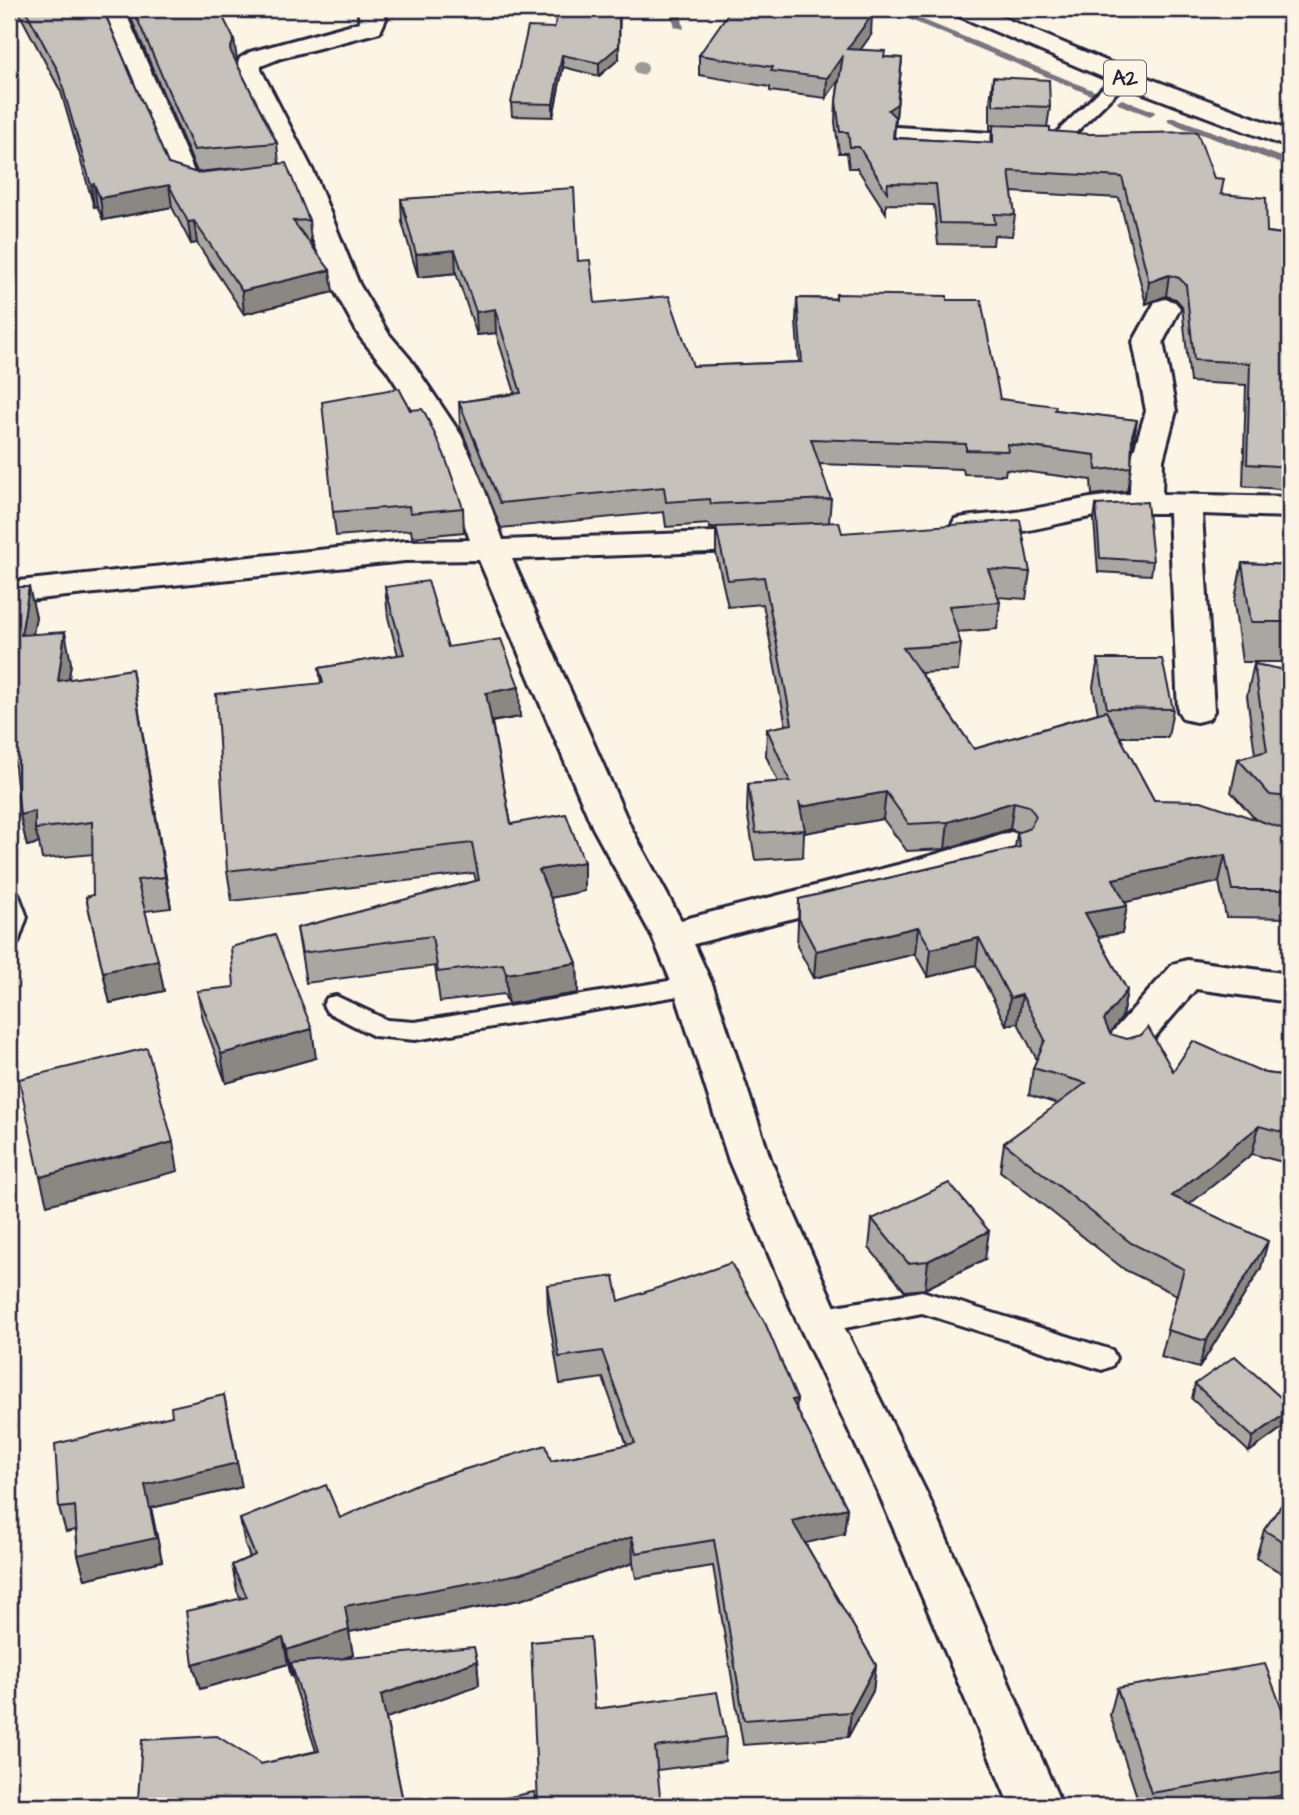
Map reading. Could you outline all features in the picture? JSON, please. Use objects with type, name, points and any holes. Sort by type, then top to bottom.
[{"type":"street","points":[[112,9],[184,179],[200,184],[274,176]]},
{"type":"street","points":[[370,9],[374,19],[371,27],[256,57],[249,63],[248,70],[274,176],[345,284],[375,337],[399,365],[445,435],[551,693],[612,828],[671,936],[693,986],[750,1161],[819,1321],[904,1496],[1036,1806]]},
{"type":"street","name":"A2","points":[[963,9],[1123,77],[1290,141]]},
{"type":"street","points":[[1146,503],[1147,460],[1161,411],[1148,342],[1165,307]]},
{"type":"street","points":[[934,530],[1013,522],[1110,505],[1146,503],[1290,506]]},
{"type":"street","points":[[1185,505],[1196,711]]},
{"type":"street","points":[[9,592],[405,551],[799,538]]},
{"type":"street","points":[[671,936],[892,880],[1011,845]]},
{"type":"street","points":[[1121,1049],[1187,974],[1290,988]]},
{"type":"lane","points":[[897,132],[1038,141],[1060,138],[1123,77]]},
{"type":"lane","points":[[9,899],[15,917],[9,937]]},
{"type":"lane","points":[[336,1005],[383,1029],[415,1031],[693,986]]},
{"type":"lane","points":[[819,1321],[922,1302],[1102,1358]]},
{"type":"building","points":[[25,9],[103,9],[168,164],[197,173],[286,163],[309,220],[293,221],[330,270],[242,291],[194,221],[188,222],[169,185],[100,198],[94,184],[91,185],[58,71]]},
{"type":"building","points":[[133,9],[164,9],[164,15],[221,13],[234,39],[230,50],[277,143],[194,150]]},
{"type":"building","points":[[560,9],[619,9],[619,46],[599,63],[562,55],[553,104],[511,103],[528,27],[554,28]]},
{"type":"building","points":[[731,9],[830,9],[872,15],[847,49],[885,51],[884,57],[902,58],[897,104],[888,110],[895,117],[893,138],[993,143],[993,125],[1050,127],[1050,131],[1090,134],[1197,132],[1214,178],[1224,179],[1221,194],[1266,198],[1267,232],[1290,235],[1290,467],[1247,464],[1250,363],[1194,360],[1186,285],[1179,278],[1169,275],[1149,282],[1122,177],[1009,171],[1015,215],[994,214],[995,224],[940,223],[936,184],[888,183],[887,192],[859,147],[850,147],[848,132],[840,132],[836,101],[843,55],[827,78],[771,71],[773,67],[699,55]]},
{"type":"building","points":[[993,77],[1049,80],[1050,107],[993,105]]},
{"type":"building","points":[[574,188],[578,261],[590,260],[595,303],[669,296],[693,366],[802,362],[797,298],[836,299],[836,294],[947,296],[947,300],[981,300],[1000,399],[1056,406],[1055,410],[1137,420],[1132,435],[1131,467],[1096,470],[1095,455],[1007,444],[1008,451],[966,450],[966,444],[811,439],[831,499],[711,504],[710,499],[666,502],[664,487],[500,503],[459,402],[521,393],[495,309],[476,312],[455,250],[416,254],[401,199]]},
{"type":"building","points":[[399,388],[410,410],[422,409],[425,413],[444,454],[463,508],[410,513],[409,506],[333,512],[322,402]]},
{"type":"building","points":[[1147,502],[1153,561],[1100,558],[1096,505]]},
{"type":"building","points":[[1020,520],[1030,572],[988,569],[1000,602],[949,606],[961,644],[903,648],[974,749],[1106,711],[1154,800],[1201,801],[1290,831],[1290,890],[1232,890],[1225,855],[1113,879],[1127,906],[1085,913],[1127,990],[1104,1020],[1110,1034],[1127,1039],[1141,1035],[1148,1027],[1173,1071],[1193,1041],[1265,1073],[1290,1076],[1290,1134],[1259,1126],[1172,1196],[1268,1241],[1206,1341],[1167,1330],[1184,1269],[1131,1243],[1004,1143],[1086,1083],[1033,1068],[1045,1040],[1022,995],[1010,998],[979,938],[931,949],[918,927],[816,951],[799,919],[799,899],[1020,847],[1017,833],[1030,828],[1036,816],[1029,806],[1014,802],[948,822],[909,824],[886,792],[801,807],[799,802],[805,830],[756,833],[748,784],[790,781],[767,729],[792,724],[764,577],[728,580],[716,527],[839,522],[842,533]]},
{"type":"building","points":[[1242,563],[1290,565],[1290,622],[1251,622]]},
{"type":"building","points":[[428,581],[448,647],[501,639],[519,687],[486,693],[511,824],[566,814],[584,862],[539,870],[577,963],[506,974],[503,964],[438,972],[432,936],[302,953],[297,928],[479,880],[472,843],[227,871],[216,694],[323,683],[319,668],[404,654],[385,587]]},
{"type":"building","points":[[9,587],[29,587],[21,635],[65,632],[58,681],[132,669],[165,877],[137,880],[158,960],[103,972],[86,897],[93,895],[92,822],[35,829],[35,811],[20,815],[9,710]]},
{"type":"building","points":[[1098,659],[1162,659],[1173,709],[1107,708]]},
{"type":"building","points":[[1254,664],[1290,671],[1290,797],[1270,795],[1238,759],[1267,751]]},
{"type":"building","points":[[275,935],[312,1029],[221,1054],[197,991],[234,987],[231,947]]},
{"type":"building","points":[[147,1048],[173,1142],[40,1177],[19,1079]]},
{"type":"building","points":[[949,1183],[989,1231],[928,1261],[908,1263],[872,1219]]},
{"type":"building","points":[[731,1263],[766,1325],[797,1399],[792,1400],[847,1508],[792,1521],[876,1665],[851,1712],[744,1720],[714,1540],[636,1553],[632,1537],[519,1574],[345,1606],[349,1630],[287,1650],[283,1638],[193,1664],[186,1611],[247,1597],[232,1565],[255,1555],[240,1519],[326,1485],[340,1518],[419,1483],[546,1445],[551,1461],[635,1443],[602,1351],[559,1357],[547,1285],[614,1276],[619,1301]]},
{"type":"building","points":[[1235,1356],[1290,1406],[1290,1410],[1253,1437],[1195,1384]]},
{"type":"building","points":[[224,1395],[237,1463],[145,1485],[156,1538],[78,1555],[75,1506],[59,1508],[55,1444],[172,1416],[171,1407]]},
{"type":"building","points":[[1290,1493],[1290,1546],[1264,1530]]},
{"type":"building","points":[[590,1637],[595,1709],[717,1692],[726,1737],[655,1747],[661,1806],[538,1806],[531,1642]]},
{"type":"building","points":[[474,1647],[477,1661],[381,1695],[404,1806],[144,1806],[138,1799],[142,1740],[217,1736],[261,1764],[319,1751],[291,1663]]},
{"type":"building","points":[[1265,1664],[1290,1730],[1290,1770],[1151,1793],[1117,1688]]},
{"type":"building","points":[[534,1792],[537,1806],[466,1806]]},
{"type":"waterway","points":[[675,9],[680,27]]},
{"type":"waterway","points":[[889,9],[1097,94]]},
{"type":"waterway","points":[[1122,102],[1150,113]]},
{"type":"waterway","points":[[1172,120],[1290,164]]}]
